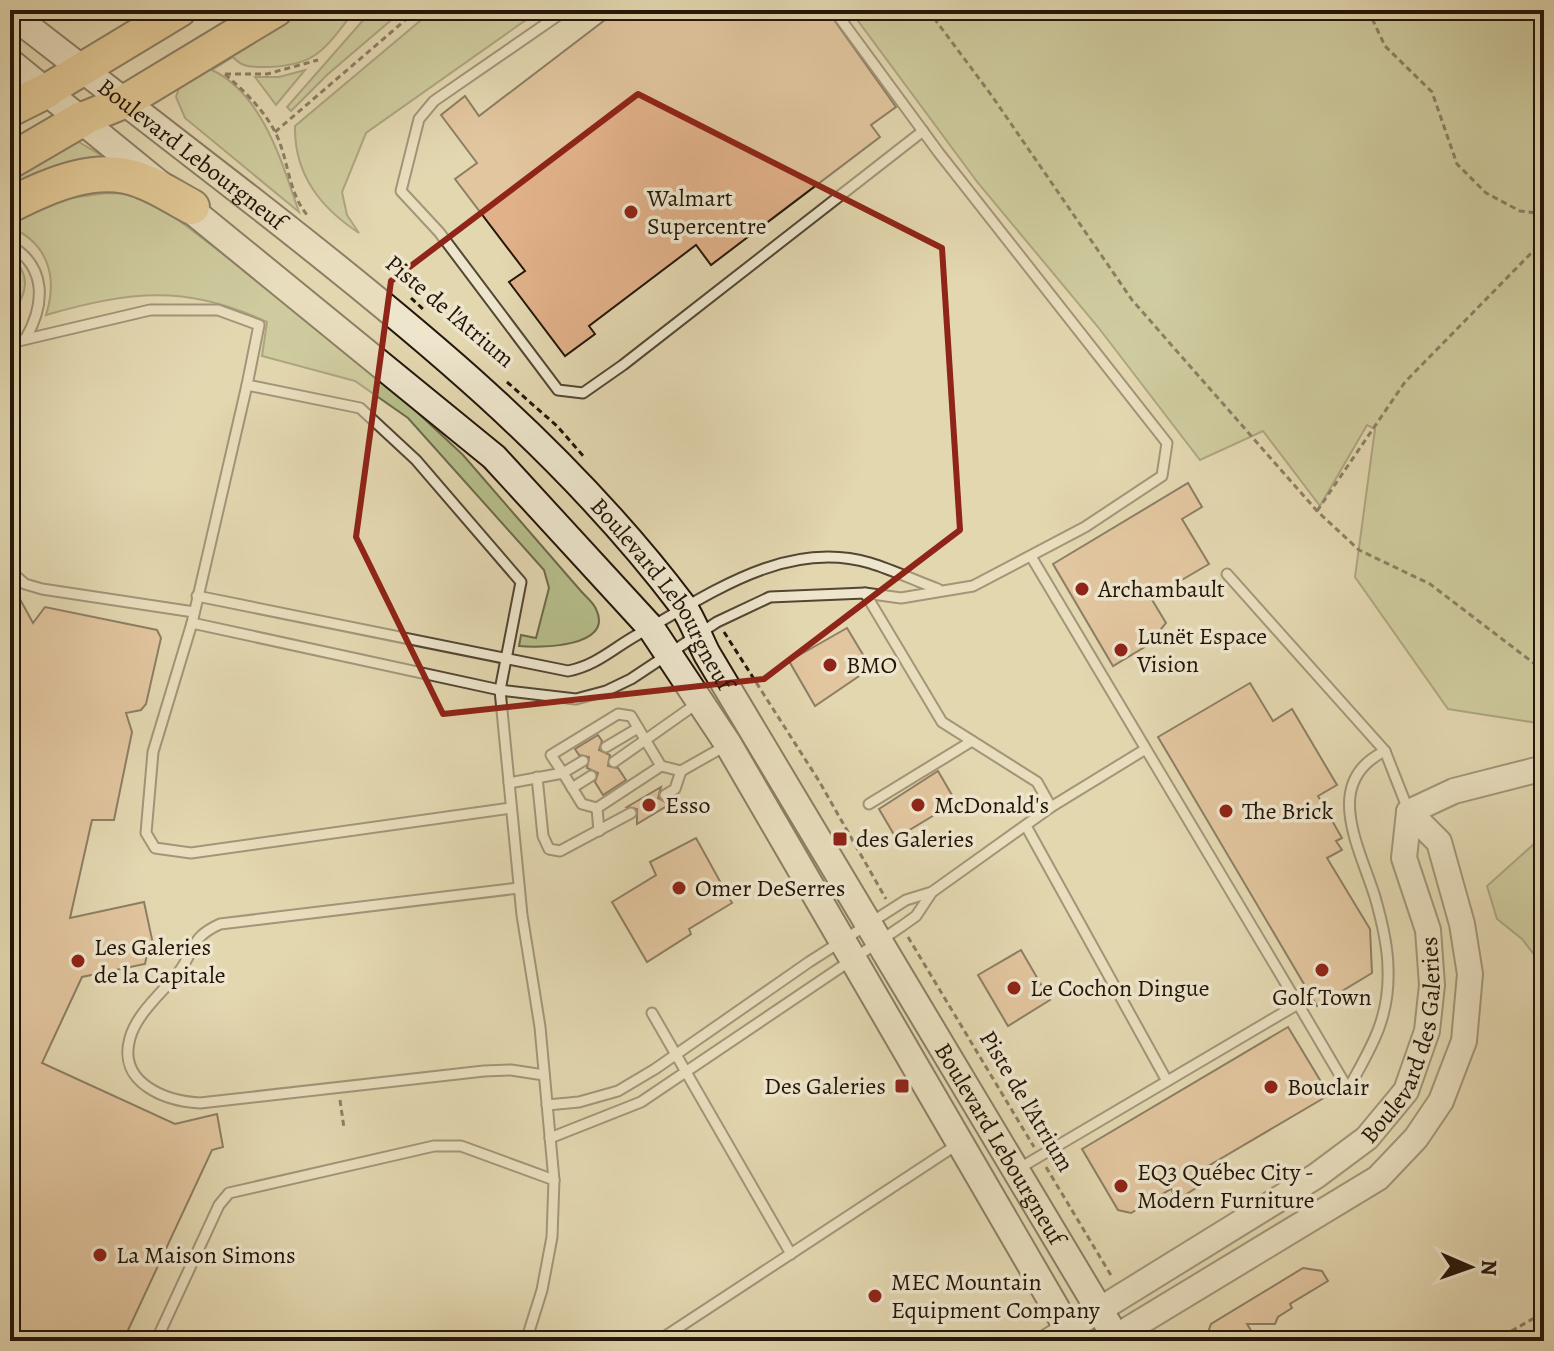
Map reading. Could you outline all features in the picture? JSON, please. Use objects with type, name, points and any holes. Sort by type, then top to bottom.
[{"type":"highway","points":[[10,109],[46,91],[180,10]]},
{"type":"highway","points":[[10,161],[82,119],[124,102],[276,10]]},
{"type":"highway","points":[[10,205],[45,187],[89,176],[116,175],[140,180],[192,207]]},
{"type":"main road","name":"Boulevard Lebourgneuf","points":[[10,13],[379,300],[528,431],[589,496],[685,609],[697,635],[872,935],[1016,1170],[1077,1278],[1100,1309],[1114,1340]]},
{"type":"main road","name":"Boulevard Lebourgneuf","points":[[10,62],[192,207],[494,457],[651,628],[702,699],[961,1142],[1064,1337]]},
{"type":"street","points":[[1409,812],[1454,791],[1544,768]]},
{"type":"street","name":"Boulevard des Galeries","points":[[1064,1337],[1100,1309],[1316,1176],[1367,1138],[1406,1091],[1427,1031],[1432,985],[1428,930],[1404,858],[1409,812]]},
{"type":"street","name":"Boulevard des Galeries","points":[[1114,1340],[1378,1178],[1416,1138],[1441,1101],[1464,1041],[1470,974],[1462,924],[1439,842],[1409,812]]},
{"type":"lane","points":[[566,10],[434,101],[419,119],[401,191],[439,232],[558,390],[583,393],[623,365],[923,131]]},
{"type":"lane","points":[[192,623],[500,690],[576,699],[606,691],[631,679],[697,635],[770,597],[865,593],[901,598],[938,589],[973,586],[1032,558],[1162,476],[1167,443],[923,131],[834,10]]},
{"type":"lane","points":[[10,245],[22,252],[41,282],[36,320],[26,338]]},
{"type":"lane","points":[[10,343],[150,310],[218,310],[259,325],[192,623],[153,752],[146,833],[155,848],[191,853],[511,808]]},
{"type":"lane","points":[[247,385],[360,408],[416,460],[521,582],[500,690],[519,888],[544,1075],[554,1180],[552,1237],[542,1290],[526,1341]]},
{"type":"lane","points":[[197,596],[568,671],[590,667],[750,572],[800,558],[867,562],[938,589]]},
{"type":"lane","points":[[1032,558],[1348,1089],[1381,1030],[1388,969],[1375,898],[1353,840],[1350,790],[1366,760],[1385,751]]},
{"type":"lane","points":[[10,571],[25,584],[42,589],[194,612]]},
{"type":"lane","points":[[1227,574],[1385,751],[1409,812]]},
{"type":"lane","points":[[865,593],[942,722],[1037,782],[1051,807]]},
{"type":"lane","points":[[614,762],[702,699]]},
{"type":"lane","points":[[661,766],[597,808],[582,804],[551,755],[618,714],[631,716],[661,766],[681,771]]},
{"type":"lane","points":[[606,747],[638,728]]},
{"type":"lane","points":[[869,804],[972,741]]},
{"type":"lane","points":[[665,795],[675,789],[681,771],[728,744]]},
{"type":"lane","points":[[550,1138],[641,1102],[686,1073],[872,935],[906,900],[932,892],[1051,807],[1144,750]]},
{"type":"lane","points":[[509,783],[563,773],[583,761]]},
{"type":"lane","points":[[572,788],[591,776]]},
{"type":"lane","points":[[537,777],[543,836],[549,849],[560,851],[631,813]]},
{"type":"lane","points":[[597,808],[599,831]]},
{"type":"lane","points":[[1026,826],[1167,1081]]},
{"type":"lane","points":[[519,888],[220,924],[200,933],[186,962],[142,1014],[130,1038],[128,1058],[136,1078],[159,1095],[181,1102],[200,1103],[484,1071],[511,1070],[544,1075]]},
{"type":"lane","points":[[547,1105],[579,1102],[618,1091],[872,935],[916,916],[932,892]]},
{"type":"lane","points":[[1016,1170],[1298,1004]]},
{"type":"lane","points":[[652,1013],[791,1254]]},
{"type":"lane","points":[[658,1341],[961,1142]]},
{"type":"lane","points":[[156,1341],[219,1205],[229,1193],[434,1146],[461,1146],[554,1180]]},
{"type":"path","points":[[275,132],[417,10]]},
{"type":"path","points":[[928,10],[1132,300],[1317,511],[1359,550],[1430,584],[1544,671]]},
{"type":"path","points":[[1368,10],[1385,46],[1432,92],[1457,164],[1486,193],[1520,211],[1544,214]]},
{"type":"path","points":[[312,220],[301,208],[275,132],[253,100],[225,74],[267,74],[318,60]]},
{"type":"path","points":[[1317,511],[1405,382],[1544,240]]},
{"type":"path","name":"Piste de l'Atrium","points":[[404,293],[428,312]]},
{"type":"path","name":"Piste de l'Atrium","points":[[498,374],[557,426],[586,459]]},
{"type":"path","points":[[726,634],[819,781],[885,896]]},
{"type":"path","name":"Piste de l'Atrium","points":[[913,945],[1111,1275]]},
{"type":"path","points":[[338,1088],[344,1128]]},
{"type":"path","points":[[1494,1341],[1536,1317],[1544,1317]]},
{"type":"highlighted area","points":[[638,94],[942,248],[960,530],[764,679],[443,714],[356,537],[391,281]]},
{"type":"green space","points":[[299,10],[355,10],[326,46],[307,60],[281,66],[254,67],[243,65],[233,57],[212,70],[245,95],[257,113],[277,152],[299,212],[185,118],[176,97],[180,85]]},
{"type":"green space","points":[[372,10],[403,10],[328,74],[291,111],[287,107]]},
{"type":"green space","points":[[433,10],[540,10],[366,133],[342,192],[347,215],[359,233],[333,213],[312,188],[299,160],[295,126]]},
{"type":"green space","points":[[850,10],[1541,10],[1544,724],[1448,709],[1355,577],[1375,429],[1367,425],[1320,506],[1263,431],[1200,460],[1098,327],[978,183]]},
{"type":"green space","points":[[305,70],[276,105],[255,77],[279,77]]},
{"type":"green space","points":[[77,141],[123,168],[10,199],[10,180]]},
{"type":"green space","points":[[107,193],[134,194],[160,206],[356,355],[463,455],[591,601],[599,622],[595,632],[572,643],[519,646],[521,635],[536,638],[549,588],[544,570],[408,418],[355,381],[262,356],[267,322],[210,302],[158,295],[105,301],[46,315],[51,287],[47,263],[33,242],[10,227],[10,222],[70,198]]},
{"type":"green space","points":[[10,255],[22,269],[25,284],[21,299],[10,314]]},
{"type":"green space","points":[[1544,835],[1544,967],[1522,939],[1497,919],[1487,886]]},
{"type":"building","name":"Walmart Supercentre","points":[[618,10],[827,10],[896,107],[871,125],[880,137],[711,265],[696,245],[589,326],[595,334],[565,356],[509,282],[525,271],[455,179],[477,163],[441,115],[465,96],[479,116]]},
{"type":"building","points":[[1188,483],[1202,507],[1182,519],[1209,564],[1151,598],[1166,623],[1148,645],[1113,666],[1053,564]]},
{"type":"building","name":"Les Galeries de la Capitale","points":[[10,581],[33,623],[45,607],[157,630],[161,638],[146,704],[141,710],[126,713],[132,732],[114,820],[92,820],[70,918],[144,902],[153,944],[149,945],[145,964],[82,977],[42,1063],[175,1124],[217,1114],[223,1147],[212,1150],[123,1341],[10,1341]]},
{"type":"building","name":"BMO","points":[[847,628],[871,668],[815,706],[789,661]]},
{"type":"building","points":[[1250,683],[1273,721],[1292,709],[1337,785],[1318,796],[1342,838],[1336,841],[1342,850],[1327,858],[1370,929],[1372,973],[1317,1006],[1158,737]]},
{"type":"building","name":"Esso","points":[[598,735],[602,741],[599,750],[610,755],[608,766],[618,768],[626,780],[603,795],[595,782],[598,773],[587,768],[589,757],[579,755],[575,749]]},
{"type":"building","name":"McDonald's","points":[[938,771],[956,802],[896,838],[879,809]]},
{"type":"building","name":"Esso","points":[[661,787],[658,798],[670,804],[637,824],[637,809],[627,807]]},
{"type":"building","name":"Omer DeSerres","points":[[696,838],[732,903],[689,929],[691,934],[647,962],[612,902],[656,875],[650,862]]},
{"type":"building","name":"Le Cochon Dingue","points":[[1021,950],[1050,1000],[1008,1026],[978,975]]},
{"type":"building","points":[[1288,1027],[1329,1095],[1198,1172],[1204,1183],[1177,1200],[1171,1189],[1131,1213],[1118,1210],[1082,1149]]},
{"type":"building","points":[[1303,1268],[1322,1271],[1328,1281],[1290,1304],[1292,1308],[1278,1317],[1275,1324],[1247,1324],[1255,1337],[1248,1341],[1205,1341],[1211,1324]]},
{"type":"place","name":"Walmart Supercentre","points":[[631,212]]},
{"type":"place","name":"Archambault","points":[[1082,589]]},
{"type":"place","name":"Lunët Espace Vision","points":[[1121,650]]},
{"type":"place","name":"BMO","points":[[830,665]]},
{"type":"place","name":"Esso","points":[[649,805]]},
{"type":"place","name":"McDonald's","points":[[918,805]]},
{"type":"place","name":"The Brick","points":[[1226,811]]},
{"type":"place","name":"des Galeries","points":[[840,839]]},
{"type":"place","name":"Omer DeSerres","points":[[679,888]]},
{"type":"place","name":"Les Galeries de la Capitale","points":[[78,961]]},
{"type":"place","name":"Golf Town","points":[[1322,970]]},
{"type":"place","name":"Le Cochon Dingue","points":[[1014,988]]},
{"type":"place","name":"Des Galeries","points":[[902,1086]]},
{"type":"place","name":"Bouclair","points":[[1271,1087]]},
{"type":"place","name":"EQ3 Québec City - Modern Furniture","points":[[1121,1186]]},
{"type":"place","name":"La Maison Simons","points":[[100,1255]]},
{"type":"place","name":"MEC Mountain Equipment Company","points":[[875,1296]]}]
